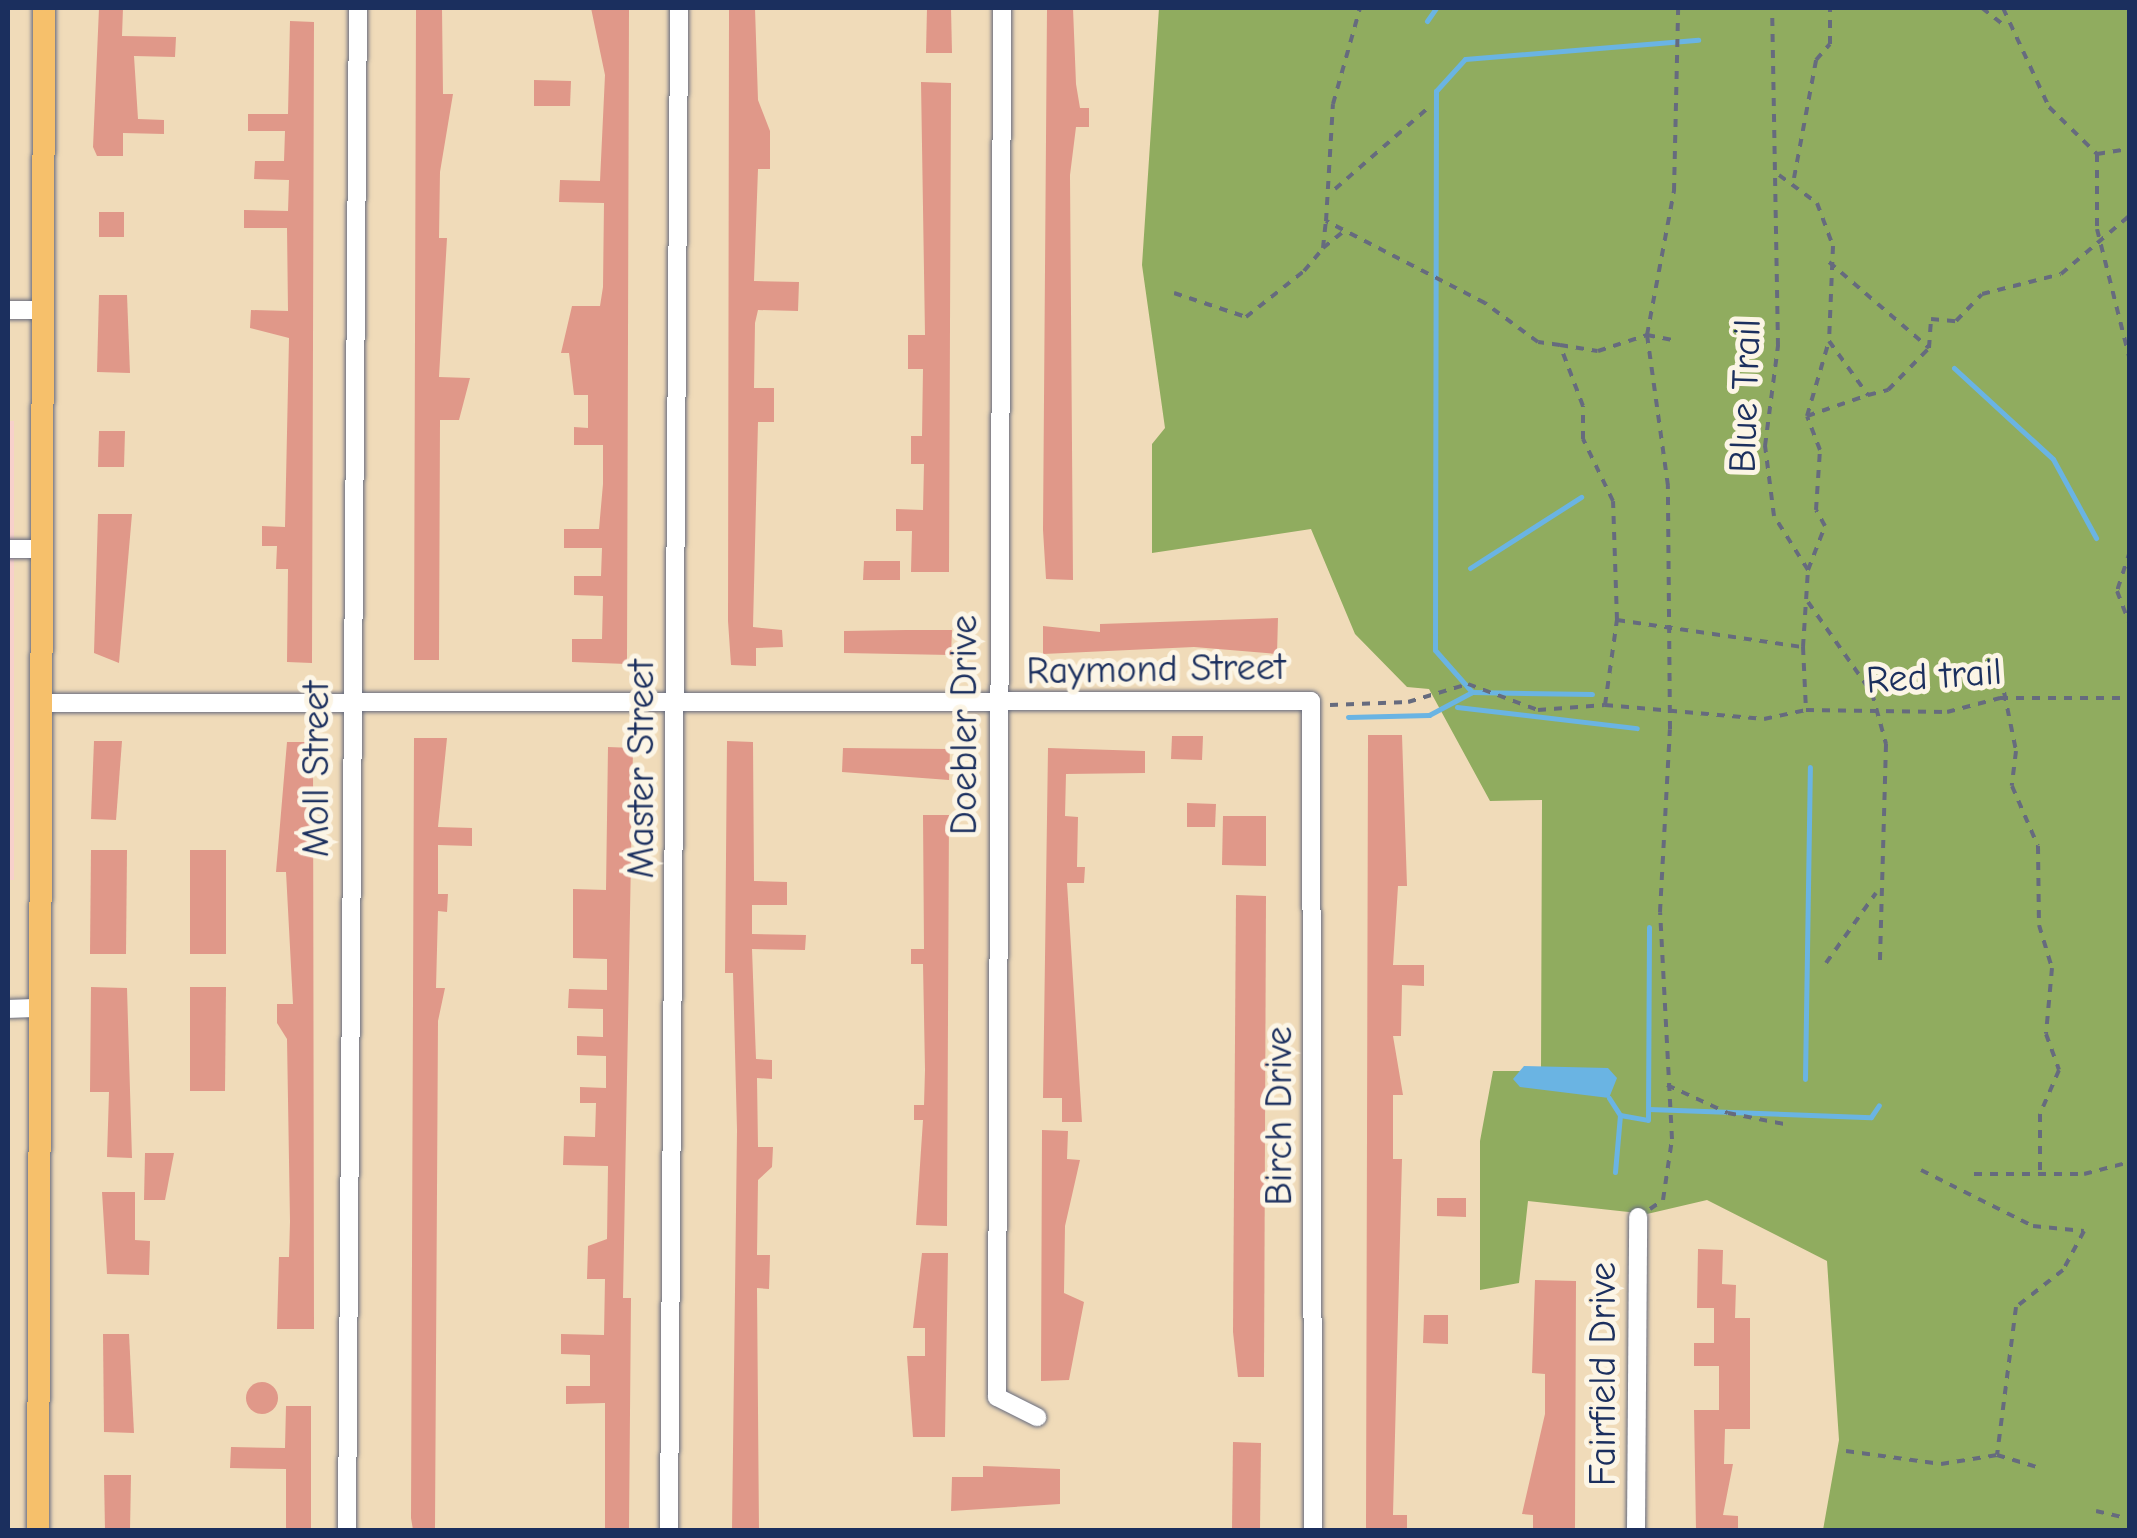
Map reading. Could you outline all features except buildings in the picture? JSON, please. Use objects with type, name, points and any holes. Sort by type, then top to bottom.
[{"type":"main road","points":[[38,1530],[44,8]]},
{"type":"street","name":"Moll Street","points":[[347,1530],[349,708],[358,8]]},
{"type":"street","name":"Master Street","points":[[669,1530],[680,8]]},
{"type":"street","name":"Doebler Drive","points":[[1002,8],[997,1397],[1037,1417]]},
{"type":"street","points":[[8,310],[42,310]]},
{"type":"street","points":[[8,549],[42,550]]},
{"type":"street","name":"Raymond Street","points":[[41,703],[349,708],[1311,701]]},
{"type":"street","name":"Birch Drive","points":[[1311,701],[1313,1530]]},
{"type":"street","points":[[8,1009],[40,1008]]},
{"type":"street","name":"Fairfield Drive","points":[[1636,1530],[1638,1217]]},
{"type":"path","points":[[1323,248],[1335,189],[1333,104],[1360,8]]},
{"type":"path","points":[[1638,1217],[1664,1200],[1668,486],[1647,335],[1674,191],[1678,8]]},
{"type":"path","name":"Blue Trail","points":[[1772,8],[1778,175],[1776,410],[1766,446],[1774,516],[1808,570]]},
{"type":"path","points":[[1794,178],[1816,60],[1830,44],[1830,8]]},
{"type":"path","points":[[1982,8],[2006,26]]},
{"type":"path","points":[[2003,8],[2006,26],[2049,107],[2096,154],[2100,241],[2130,360]]},
{"type":"path","points":[[1335,189],[1428,108]]},
{"type":"path","points":[[2096,154],[2130,148]]},
{"type":"path","points":[[1778,175],[1794,178],[1817,204],[1833,246],[1829,262],[1830,341],[1807,416],[1820,450],[1816,510],[1825,526],[1808,570],[1803,647],[1806,710]]},
{"type":"path","points":[[1807,416],[1888,390],[1929,348],[1931,319],[1956,321],[1982,294],[2061,274],[2130,215]]},
{"type":"path","points":[[1326,220],[1560,345],[1598,351],[1647,335],[1673,340]]},
{"type":"path","points":[[1174,293],[1246,317],[1343,232]]},
{"type":"path","points":[[1829,262],[1929,348]]},
{"type":"path","points":[[1830,341],[1868,396]]},
{"type":"path","points":[[1311,701],[1347,709],[1468,684],[1538,710],[1604,705],[1617,620],[1613,501],[1583,439],[1583,406],[1560,345]]},
{"type":"path","points":[[2130,551],[2116,590],[2130,625]]},
{"type":"path","points":[[1808,602],[1874,711],[1890,814],[1876,892],[1880,963]]},
{"type":"path","points":[[1617,620],[1666,630],[1752,633],[1779,649],[1803,647]]},
{"type":"path","points":[[2001,677],[2000,698],[2016,751],[2012,786],[2038,846],[2039,924],[2052,968],[2046,1034],[2059,1070],[2040,1114],[2040,1170]]},
{"type":"path","name":"Red trail","points":[[1604,705],[1666,706],[1764,719],[1806,710],[1947,712],[2000,698],[2130,698]]},
{"type":"path","points":[[2130,714],[2130,764]]},
{"type":"path","points":[[1826,962],[1876,892]]},
{"type":"path","points":[[1667,1085],[1728,1113],[1789,1124]]},
{"type":"path","points":[[1974,1174],[2040,1170],[2110,1172],[2130,1162]]},
{"type":"path","points":[[1921,1170],[2033,1226],[2084,1231],[2063,1270],[2016,1307],[1997,1455]]},
{"type":"path","points":[[1846,1451],[1941,1464],[1997,1455],[2037,1467]]},
{"type":"path","points":[[2096,1511],[2130,1519]]},
{"type":"shaded area","points":[[8,421],[14,421],[14,880],[8,880]]},
{"type":"green space","points":[[1159,8],[2128,8],[2129,1530],[1823,1530],[1839,1440],[1827,1261],[1707,1200],[1647,1214],[1528,1201],[1519,1283],[1480,1290],[1480,1141],[1493,1071],[1541,1071],[1542,800],[1490,801],[1429,689],[1407,687],[1355,634],[1311,529],[1152,553],[1152,444],[1165,428],[1142,265]]},
{"type":"water","points":[[1524,1066],[1608,1068],[1617,1078],[1609,1098],[1520,1087],[1513,1079]]},
{"type":"waterway","points":[[1427,21],[1436,8]]},
{"type":"waterway","points":[[1472,692],[1435,650],[1436,91],[1465,59],[1698,40]]},
{"type":"waterway","points":[[1954,368],[2053,459],[2096,538]]},
{"type":"waterway","points":[[1470,568],[1581,497]]},
{"type":"waterway","points":[[1348,717],[1429,715],[1472,692],[1592,694]]},
{"type":"waterway","points":[[1457,707],[1637,728]]},
{"type":"waterway","points":[[1805,1079],[1810,767]]},
{"type":"waterway","points":[[1615,1172],[1620,1115],[1648,1120],[1649,927]]},
{"type":"waterway","points":[[1609,1098],[1620,1115]]},
{"type":"waterway","points":[[1649,1109],[1871,1117],[1879,1105]]}]
